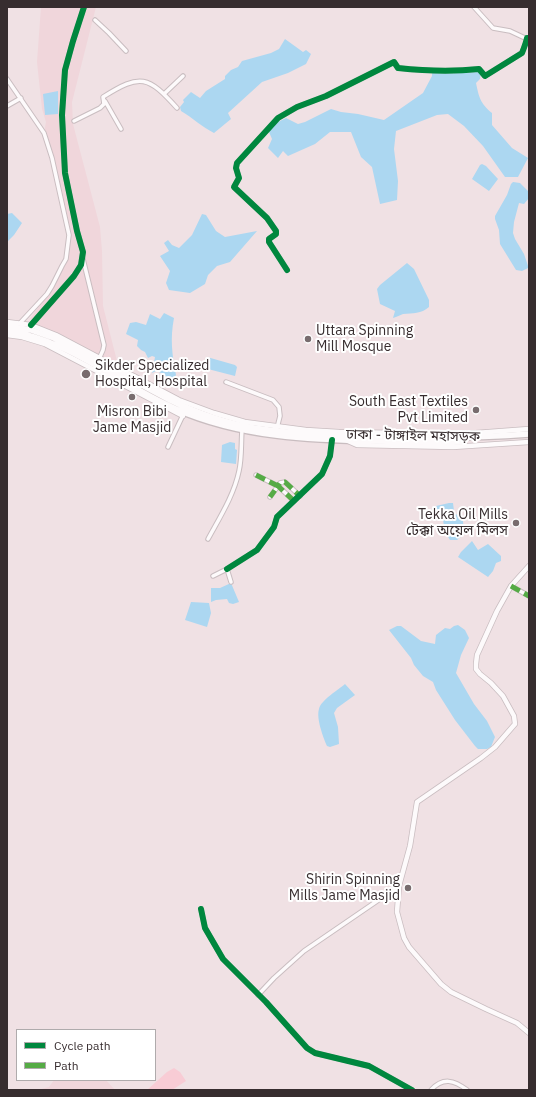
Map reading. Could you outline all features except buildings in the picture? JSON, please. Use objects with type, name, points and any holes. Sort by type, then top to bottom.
[{"type":"highway","name":"ঢাকা - টাঙ্গাইল মহাসড়ক","points":[[7,326],[31,330],[54,338],[99,360],[170,400],[196,412],[241,425],[309,434],[443,442],[529,438]]},
{"type":"highway","name":"ঢাকা - টাঙ্গাইল মহাসড়ক","points":[[7,331],[42,338],[184,414],[242,430],[309,439],[332,440],[349,436],[444,438],[529,434]]},
{"type":"main road","points":[[7,322],[31,325],[56,335],[99,360]]},
{"type":"main road","points":[[7,335],[22,337],[46,344],[184,414]]},
{"type":"main road","points":[[349,436],[462,434],[529,429]]},
{"type":"main road","points":[[349,436],[357,445],[452,447],[529,442]]},
{"type":"main road","points":[[529,566],[511,586],[494,617],[477,656],[476,664],[476,669],[480,674],[504,696],[514,716],[515,724],[498,744],[481,758],[417,802],[410,846],[399,886],[397,912],[404,938],[441,984],[451,992],[517,1023],[529,1033]]},
{"type":"street","points":[[31,325],[74,276],[81,265],[83,252],[65,173],[62,115],[65,70],[84,7]]},
{"type":"street","points":[[287,270],[269,242],[269,239],[276,234],[276,231],[267,218],[234,187],[239,178],[236,168],[237,163],[278,118],[297,107],[326,96],[394,62],[398,68],[420,71],[479,69],[485,76],[522,53],[523,47],[528,39],[510,31],[493,28],[474,7]]},
{"type":"street","points":[[95,20],[126,50]]},
{"type":"street","points":[[164,94],[184,76]]},
{"type":"street","points":[[7,79],[44,133],[52,158],[68,231],[69,243],[66,259],[52,286],[47,294],[20,323]]},
{"type":"street","points":[[74,121],[100,108],[104,104],[104,97],[118,88],[140,81],[153,85],[177,108]]},
{"type":"street","points":[[7,106],[21,98]]},
{"type":"street","points":[[104,101],[109,106],[121,129]]},
{"type":"street","points":[[82,258],[88,276],[104,345],[99,360]]},
{"type":"street","points":[[226,382],[273,400],[279,407],[280,412],[277,429]]},
{"type":"street","points":[[168,447],[184,414]]},
{"type":"street","points":[[208,539],[229,501],[236,484],[240,469],[242,430]]},
{"type":"street","points":[[213,576],[257,550],[274,528],[277,517],[322,474],[330,456],[332,440]]},
{"type":"street","points":[[256,475],[278,486],[294,501]]},
{"type":"street","points":[[270,496],[280,483],[285,482],[300,496]]},
{"type":"street","points":[[227,569],[231,582]]},
{"type":"street","points":[[511,586],[529,596]]},
{"type":"street","points":[[258,996],[274,978],[304,951],[399,886]]},
{"type":"street","points":[[201,909],[205,928],[223,959],[307,1048],[316,1053],[369,1066],[412,1090]]},
{"type":"street","points":[[431,1090],[440,1082],[444,1081],[455,1083],[467,1090]]},
{"type":"shaded area","points":[[41,7],[96,7],[72,102],[73,124],[100,227],[103,306],[117,361],[115,365],[60,335],[37,325],[35,321],[31,319],[29,320],[49,293],[67,259],[70,243],[70,235],[44,133],[46,122],[42,109],[37,62]]},
{"type":"shaded area","points":[[174,1068],[180,1072],[186,1081],[172,1090],[147,1090],[167,1072]]},
{"type":"shaded area","points":[[53,1081],[107,1081],[115,1090],[37,1090],[49,1087]]},
{"type":"water","points":[[285,39],[303,52],[306,50],[311,54],[306,64],[288,73],[262,82],[228,113],[231,119],[214,133],[181,111],[180,107],[184,102],[183,100],[191,92],[200,98],[206,91],[225,79],[225,76],[231,70],[238,67],[242,61],[271,53],[279,49]]},
{"type":"water","points":[[481,72],[480,79],[476,83],[481,100],[492,113],[492,125],[512,148],[528,158],[518,177],[505,177],[483,146],[464,126],[448,114],[437,115],[396,131],[394,149],[398,181],[397,200],[380,204],[372,167],[361,157],[351,132],[330,132],[315,144],[288,156],[283,151],[278,158],[268,148],[272,139],[269,132],[274,124],[286,118],[298,124],[331,109],[384,120],[423,93],[432,76],[432,73]]},
{"type":"water","points":[[58,91],[58,114],[45,115],[43,94]]},
{"type":"water","points":[[482,164],[486,166],[498,179],[489,191],[472,179]]},
{"type":"water","points":[[513,182],[520,183],[529,192],[529,198],[524,204],[519,203],[513,233],[524,254],[528,266],[528,268],[522,271],[516,270],[500,244],[499,230],[495,219],[495,216]]},
{"type":"water","points":[[12,213],[22,223],[7,242],[7,214]]},
{"type":"water","points":[[202,214],[206,215],[216,231],[225,237],[257,231],[230,262],[217,266],[208,275],[205,284],[190,293],[169,290],[166,283],[170,271],[160,256],[169,251],[164,243],[168,240],[172,245],[179,248],[192,235]]},
{"type":"water","points":[[407,263],[414,269],[429,300],[429,307],[420,312],[403,314],[393,318],[395,311],[380,304],[377,289]]},
{"type":"water","points":[[164,313],[174,318],[172,346],[176,375],[171,382],[166,376],[156,371],[152,373],[155,357],[152,356],[148,358],[145,352],[137,346],[138,340],[126,334],[130,323],[136,322],[146,325],[150,314],[160,319]]},
{"type":"water","points":[[207,357],[235,365],[237,367],[235,376],[204,368]]},
{"type":"water","points":[[230,442],[235,443],[235,449],[237,450],[236,464],[221,462],[222,445]]},
{"type":"water","points":[[453,503],[454,511],[446,515],[439,516],[436,506]]},
{"type":"water","points":[[456,514],[463,521],[464,534],[457,540],[450,540],[445,532],[443,520]]},
{"type":"water","points":[[472,541],[478,550],[488,544],[501,556],[501,561],[496,563],[493,571],[488,577],[458,557]]},
{"type":"water","points":[[231,583],[239,602],[233,604],[229,603],[227,599],[211,602],[211,588],[220,588]]},
{"type":"water","points":[[191,602],[209,603],[211,613],[207,627],[185,620]]},
{"type":"water","points":[[458,625],[465,630],[469,638],[461,655],[456,673],[474,704],[487,721],[495,737],[491,747],[487,749],[478,749],[475,746],[455,720],[436,690],[433,682],[423,676],[389,630],[397,626],[401,626],[421,641],[435,644],[436,635],[445,628],[450,629]]},
{"type":"water","points":[[345,684],[355,695],[337,708],[334,713],[338,727],[339,744],[330,747],[327,746],[320,728],[318,713],[323,702]]},
{"type":"marked path","points":[[256,475],[278,486],[270,497]]},
{"type":"marked path","points":[[294,501],[278,486],[280,483],[285,482],[300,496]]},
{"type":"marked path","points":[[511,586],[529,596]]},
{"type":"cycle path","points":[[31,325],[74,276],[81,265],[83,252],[65,173],[62,115],[65,70],[84,7]]},
{"type":"cycle path","points":[[287,270],[269,242],[269,239],[276,234],[276,231],[267,218],[234,187],[239,178],[236,168],[237,163],[278,118],[297,107],[326,96],[394,62],[398,68],[408,69],[449,71],[479,69],[485,76],[522,53],[527,38]]},
{"type":"cycle path","points":[[227,569],[257,550],[274,527],[277,517],[322,474],[330,456],[332,440]]},
{"type":"cycle path","points":[[201,909],[205,928],[223,959],[266,1002],[307,1048],[315,1053],[369,1066],[412,1090]]},
{"type":"place","name":"Uttara Spinning Mill Mosque","points":[[308,339]]},
{"type":"place","name":"Sikder Specialized Hospital, Hospital","points":[[86,374]]},
{"type":"place","name":"Misron Bibi Jame Masjid","points":[[132,397]]},
{"type":"place","name":"South East Textiles Pvt Limited","points":[[476,410]]},
{"type":"place","name":"Tekka Oil Mills টেক্কা অয়েল মিলস","points":[[516,523]]},
{"type":"place","name":"Shirin Spinning Mills Jame Masjid","points":[[408,888]]}]
